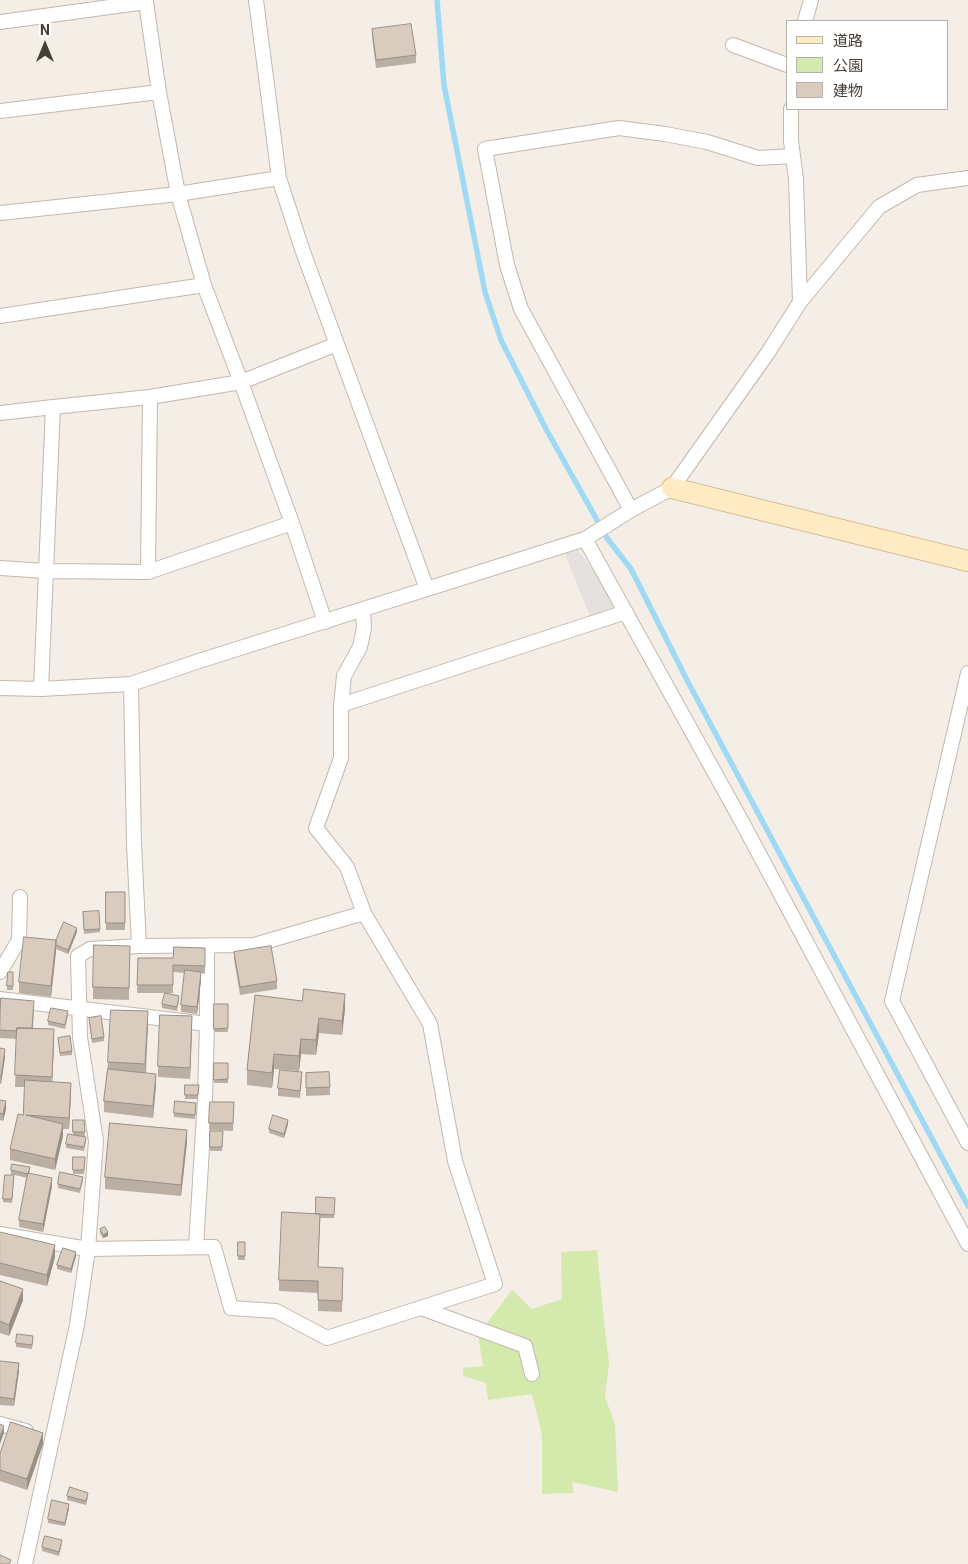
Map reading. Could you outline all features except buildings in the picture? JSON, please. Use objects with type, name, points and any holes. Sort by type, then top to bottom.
[{"type":"street","points":[[256,0],[279,178],[302,249],[427,589]]},
{"type":"street","points":[[805,20],[811,0]]},
{"type":"street","points":[[0,22],[146,1],[178,194],[204,285],[292,523],[325,622]]},
{"type":"street","points":[[733,44],[786,65]]},
{"type":"street","points":[[0,111],[160,92]]},
{"type":"street","points":[[791,110],[791,141],[796,180],[800,302]]},
{"type":"street","points":[[631,510],[521,309],[508,265],[485,149],[619,128],[706,142],[758,158],[793,156]]},
{"type":"street","points":[[0,213],[178,194],[279,178]]},
{"type":"street","points":[[0,688],[41,689],[131,684],[198,661],[585,539],[631,510],[672,488],[767,354],[800,302],[878,207],[917,185],[968,178]]},
{"type":"street","points":[[0,316],[204,285]]},
{"type":"street","points":[[0,413],[150,397],[241,382],[337,344]]},
{"type":"street","points":[[148,572],[150,397]]},
{"type":"street","points":[[41,689],[52,407]]},
{"type":"street","points":[[672,488],[968,561]]},
{"type":"street","points":[[0,568],[46,571],[148,572],[292,523]]},
{"type":"street","points":[[585,539],[742,822],[968,1244]]},
{"type":"street","points":[[0,1234],[88,1249],[214,1247],[231,1308],[276,1311],[327,1338],[495,1284],[455,1161],[430,1024],[364,913],[347,867],[316,828],[341,758],[341,705],[344,676],[360,646],[364,628],[363,610]]},
{"type":"street","points":[[341,705],[626,612]]},
{"type":"street","points":[[968,673],[892,1001],[968,1143]]},
{"type":"street","points":[[131,684],[138,946]]},
{"type":"street","points":[[0,972],[19,940],[20,897]]},
{"type":"street","points":[[24,1564],[44,1435],[77,1325],[88,1249],[96,1141],[80,1037],[78,956],[90,949],[138,946],[254,945],[364,913]]},
{"type":"street","points":[[196,1247],[206,1098],[207,946]]},
{"type":"street","points":[[0,999],[207,1024]]},
{"type":"street","points":[[421,1308],[525,1346],[532,1374]]},
{"type":"street","points":[[0,1424],[44,1435]]},
{"type":"green space","points":[[597,1250],[609,1363],[605,1397],[615,1424],[618,1492],[572,1482],[574,1493],[542,1494],[542,1435],[532,1394],[488,1400],[486,1383],[463,1376],[463,1368],[483,1366],[478,1335],[512,1290],[532,1309],[562,1299],[561,1252]]},
{"type":"shaded area","points":[[578,550],[598,577],[617,609],[591,619],[565,554]]},
{"type":"waterway","points":[[437,0],[444,85],[485,292],[501,340],[546,429],[607,538],[631,569],[688,682],[968,1206]]}]
